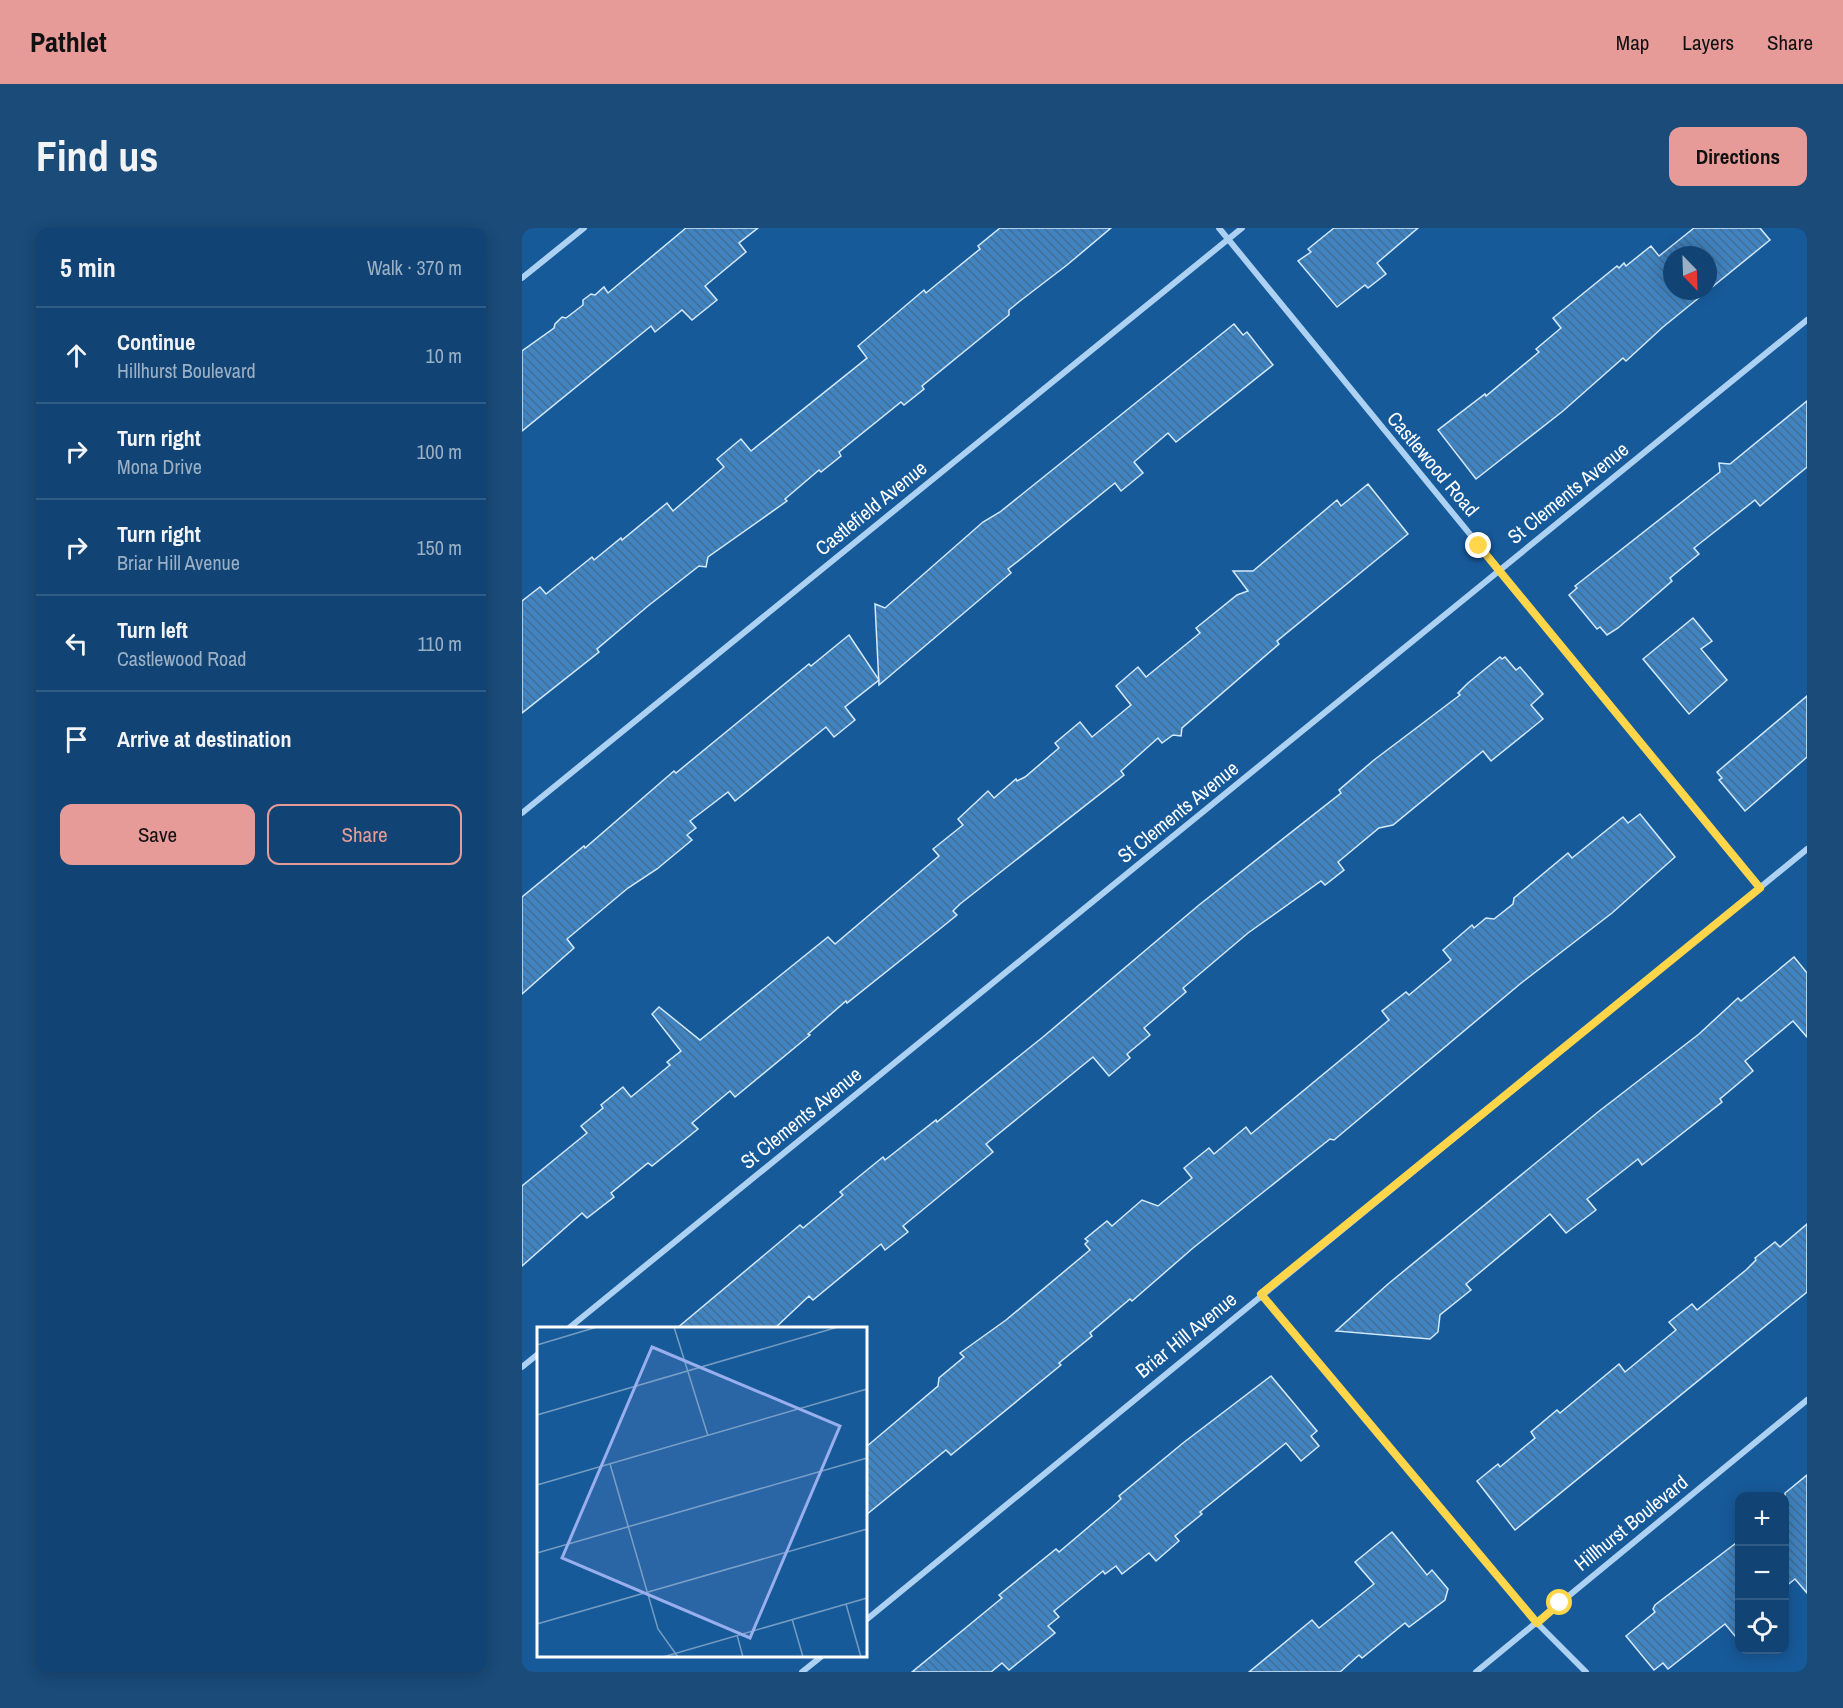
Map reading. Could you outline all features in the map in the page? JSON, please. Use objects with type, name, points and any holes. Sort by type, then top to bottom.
[{"type":"street","points":[[522,279],[584,228]]},
{"type":"street","name":"Castlewood Road","points":[[1219,228],[1760,888]]},
{"type":"street","name":"Castlefield Avenue","points":[[522,813],[1242,228]]},
{"type":"street","name":"St Clements Avenue","points":[[571,1327],[1807,320]]},
{"type":"street","name":"Briar Hill Avenue","points":[[867,1619],[1261,1294],[1807,849]]},
{"type":"street","points":[[1261,1294],[1537,1623],[1586,1672]]},
{"type":"street","points":[[522,1367],[537,1354]]},
{"type":"street","name":"Hillhurst Boulevard","points":[[1476,1672],[1807,1400]]},
{"type":"street","points":[[802,1672],[821,1657]]},
{"type":"building","points":[[686,228],[758,228],[739,243],[746,252],[705,286],[717,300],[692,320],[682,310],[655,332],[651,326],[522,431],[522,351],[554,328],[562,317],[566,318],[583,305],[583,300],[591,294],[595,295],[604,287],[608,293]]},
{"type":"building","points":[[1000,228],[1111,228],[1009,310],[1009,315],[922,386],[924,389],[904,405],[901,402],[839,452],[841,456],[821,472],[819,470],[785,499],[787,501],[708,557],[706,567],[699,566],[648,606],[597,649],[599,652],[522,713],[522,601],[540,587],[546,594],[592,557],[594,560],[621,538],[622,540],[667,503],[673,511],[724,467],[717,459],[741,439],[751,451],[867,358],[858,346],[924,290],[926,293],[980,249],[978,246]]},
{"type":"building","points":[[1334,228],[1418,228],[1377,263],[1386,274],[1368,288],[1365,285],[1337,307],[1298,261],[1311,252],[1308,249]]},
{"type":"building","points":[[1694,228],[1760,228],[1770,240],[1717,283],[1717,246],[1672,246]]},
{"type":"building","points":[[1651,246],[1659,256],[1663,253],[1663,300],[1696,300],[1626,361],[1623,358],[1563,411],[1476,479],[1438,430],[1485,394],[1486,396],[1539,352],[1536,349],[1561,328],[1553,318],[1617,266],[1619,268],[1624,263],[1626,266]]},
{"type":"building","points":[[1234,324],[1243,335],[1247,332],[1273,365],[1176,442],[1168,433],[1134,462],[1143,473],[1121,491],[1115,483],[1008,569],[1011,573],[879,685],[875,604],[885,608],[983,522],[1000,512]]},
{"type":"building","points":[[1807,401],[1807,467],[1760,506],[1755,500],[1694,548],[1699,554],[1670,578],[1672,581],[1618,628],[1607,635],[1600,627],[1597,629],[1569,595],[1577,588],[1575,586],[1720,472],[1719,463],[1730,464]]},
{"type":"building","points":[[1368,484],[1408,534],[1277,641],[1279,644],[1182,728],[1181,736],[1173,735],[1162,743],[1158,738],[1121,771],[1124,775],[960,904],[953,911],[957,915],[847,1003],[846,1001],[808,1034],[810,1035],[735,1097],[730,1091],[692,1123],[698,1129],[652,1166],[648,1163],[611,1193],[614,1197],[587,1218],[582,1213],[522,1266],[522,1186],[587,1133],[581,1126],[603,1108],[601,1105],[623,1087],[631,1097],[670,1065],[667,1062],[681,1051],[652,1014],[659,1007],[700,1040],[828,937],[835,944],[939,856],[933,849],[963,825],[958,819],[988,791],[994,798],[1016,779],[1017,781],[1025,777],[1059,748],[1055,743],[1080,722],[1092,737],[1131,705],[1116,686],[1138,667],[1146,677],[1200,633],[1196,628],[1237,595],[1248,591],[1233,571],[1253,571],[1337,500],[1341,506]]},
{"type":"building","points":[[1693,618],[1712,641],[1701,649],[1727,680],[1689,714],[1643,659]]},
{"type":"building","points":[[849,635],[879,680],[845,707],[855,720],[834,737],[826,727],[735,801],[728,792],[690,821],[696,828],[687,835],[692,840],[657,869],[628,888],[567,939],[574,948],[522,994],[522,897],[584,846],[585,848],[674,771],[676,773],[809,664],[811,666]]},
{"type":"building","points":[[1500,657],[1502,659],[1505,657],[1516,670],[1520,667],[1543,694],[1531,705],[1543,719],[1491,761],[1483,751],[1393,825],[1379,828],[1338,862],[1344,870],[1325,885],[1321,881],[1248,933],[1183,988],[1186,992],[1144,1028],[1150,1035],[1127,1054],[1130,1058],[1109,1076],[1093,1057],[986,1144],[993,1152],[903,1226],[908,1232],[885,1250],[881,1244],[813,1300],[809,1296],[776,1327],[678,1327],[800,1225],[803,1228],[843,1195],[840,1192],[883,1157],[885,1160],[936,1120],[937,1122],[1043,1037],[1199,905],[1341,793],[1339,790],[1374,760],[1460,695],[1458,693]]},
{"type":"building","points":[[1807,696],[1807,757],[1745,811],[1719,780],[1722,778],[1717,772]]},
{"type":"building","points":[[1640,814],[1675,857],[1612,913],[1520,984],[1334,1140],[1330,1139],[1193,1248],[1132,1301],[1130,1299],[1090,1333],[1092,1336],[1059,1363],[1061,1365],[951,1455],[946,1450],[867,1514],[867,1446],[938,1386],[939,1378],[964,1357],[960,1353],[1006,1320],[1090,1250],[1085,1244],[1088,1241],[1085,1239],[1107,1221],[1112,1226],[1142,1200],[1158,1206],[1192,1178],[1184,1168],[1209,1148],[1214,1154],[1246,1127],[1251,1134],[1389,1020],[1382,1011],[1406,992],[1409,995],[1451,960],[1443,950],[1472,925],[1474,928],[1486,918],[1494,919],[1513,904],[1514,898],[1568,853],[1572,858],[1623,817],[1628,823]]},
{"type":"building","points":[[1794,957],[1807,973],[1807,1037],[1793,1021],[1745,1061],[1753,1071],[1720,1099],[1722,1102],[1642,1165],[1638,1159],[1587,1199],[1596,1210],[1566,1233],[1550,1214],[1466,1284],[1471,1290],[1440,1315],[1438,1332],[1430,1339],[1336,1331],[1388,1284],[1598,1112],[1699,1034],[1738,998],[1741,1001]]},
{"type":"building","points":[[1807,1224],[1807,1292],[1515,1530],[1477,1481],[1498,1464],[1500,1467],[1535,1438],[1531,1432],[1557,1410],[1560,1413],[1619,1364],[1625,1372],[1676,1330],[1669,1322],[1692,1304],[1697,1310],[1746,1270],[1756,1260],[1755,1258],[1775,1242],[1780,1247]]},
{"type":"building","points":[[1271,1376],[1317,1431],[1311,1436],[1319,1446],[1301,1461],[1286,1443],[1200,1512],[1202,1514],[1175,1536],[1179,1541],[1156,1561],[1149,1553],[1122,1574],[1116,1566],[1105,1574],[1103,1571],[1054,1611],[1059,1617],[1048,1626],[1055,1633],[1009,1670],[1002,1663],[991,1672],[912,1672],[1002,1598],[999,1595],[1056,1549],[1059,1552],[1121,1499],[1119,1496],[1183,1443]]},
{"type":"building","points":[[1807,1475],[1807,1593],[1795,1579],[1789,1584],[1789,1492],[1786,1492]]},
{"type":"building","points":[[1392,1532],[1427,1575],[1432,1570],[1448,1589],[1445,1600],[1409,1627],[1405,1623],[1362,1658],[1359,1655],[1340,1672],[1249,1672],[1312,1620],[1319,1628],[1374,1584],[1355,1562]]},
{"type":"building","points":[[1735,1544],[1735,1636],[1725,1624],[1668,1669],[1663,1663],[1654,1670],[1626,1636],[1655,1612],[1653,1609],[1655,1605]]},
{"type":"route","points":[[1479,546],[1760,888],[1261,1294],[1537,1623],[1560,1603]]}]
